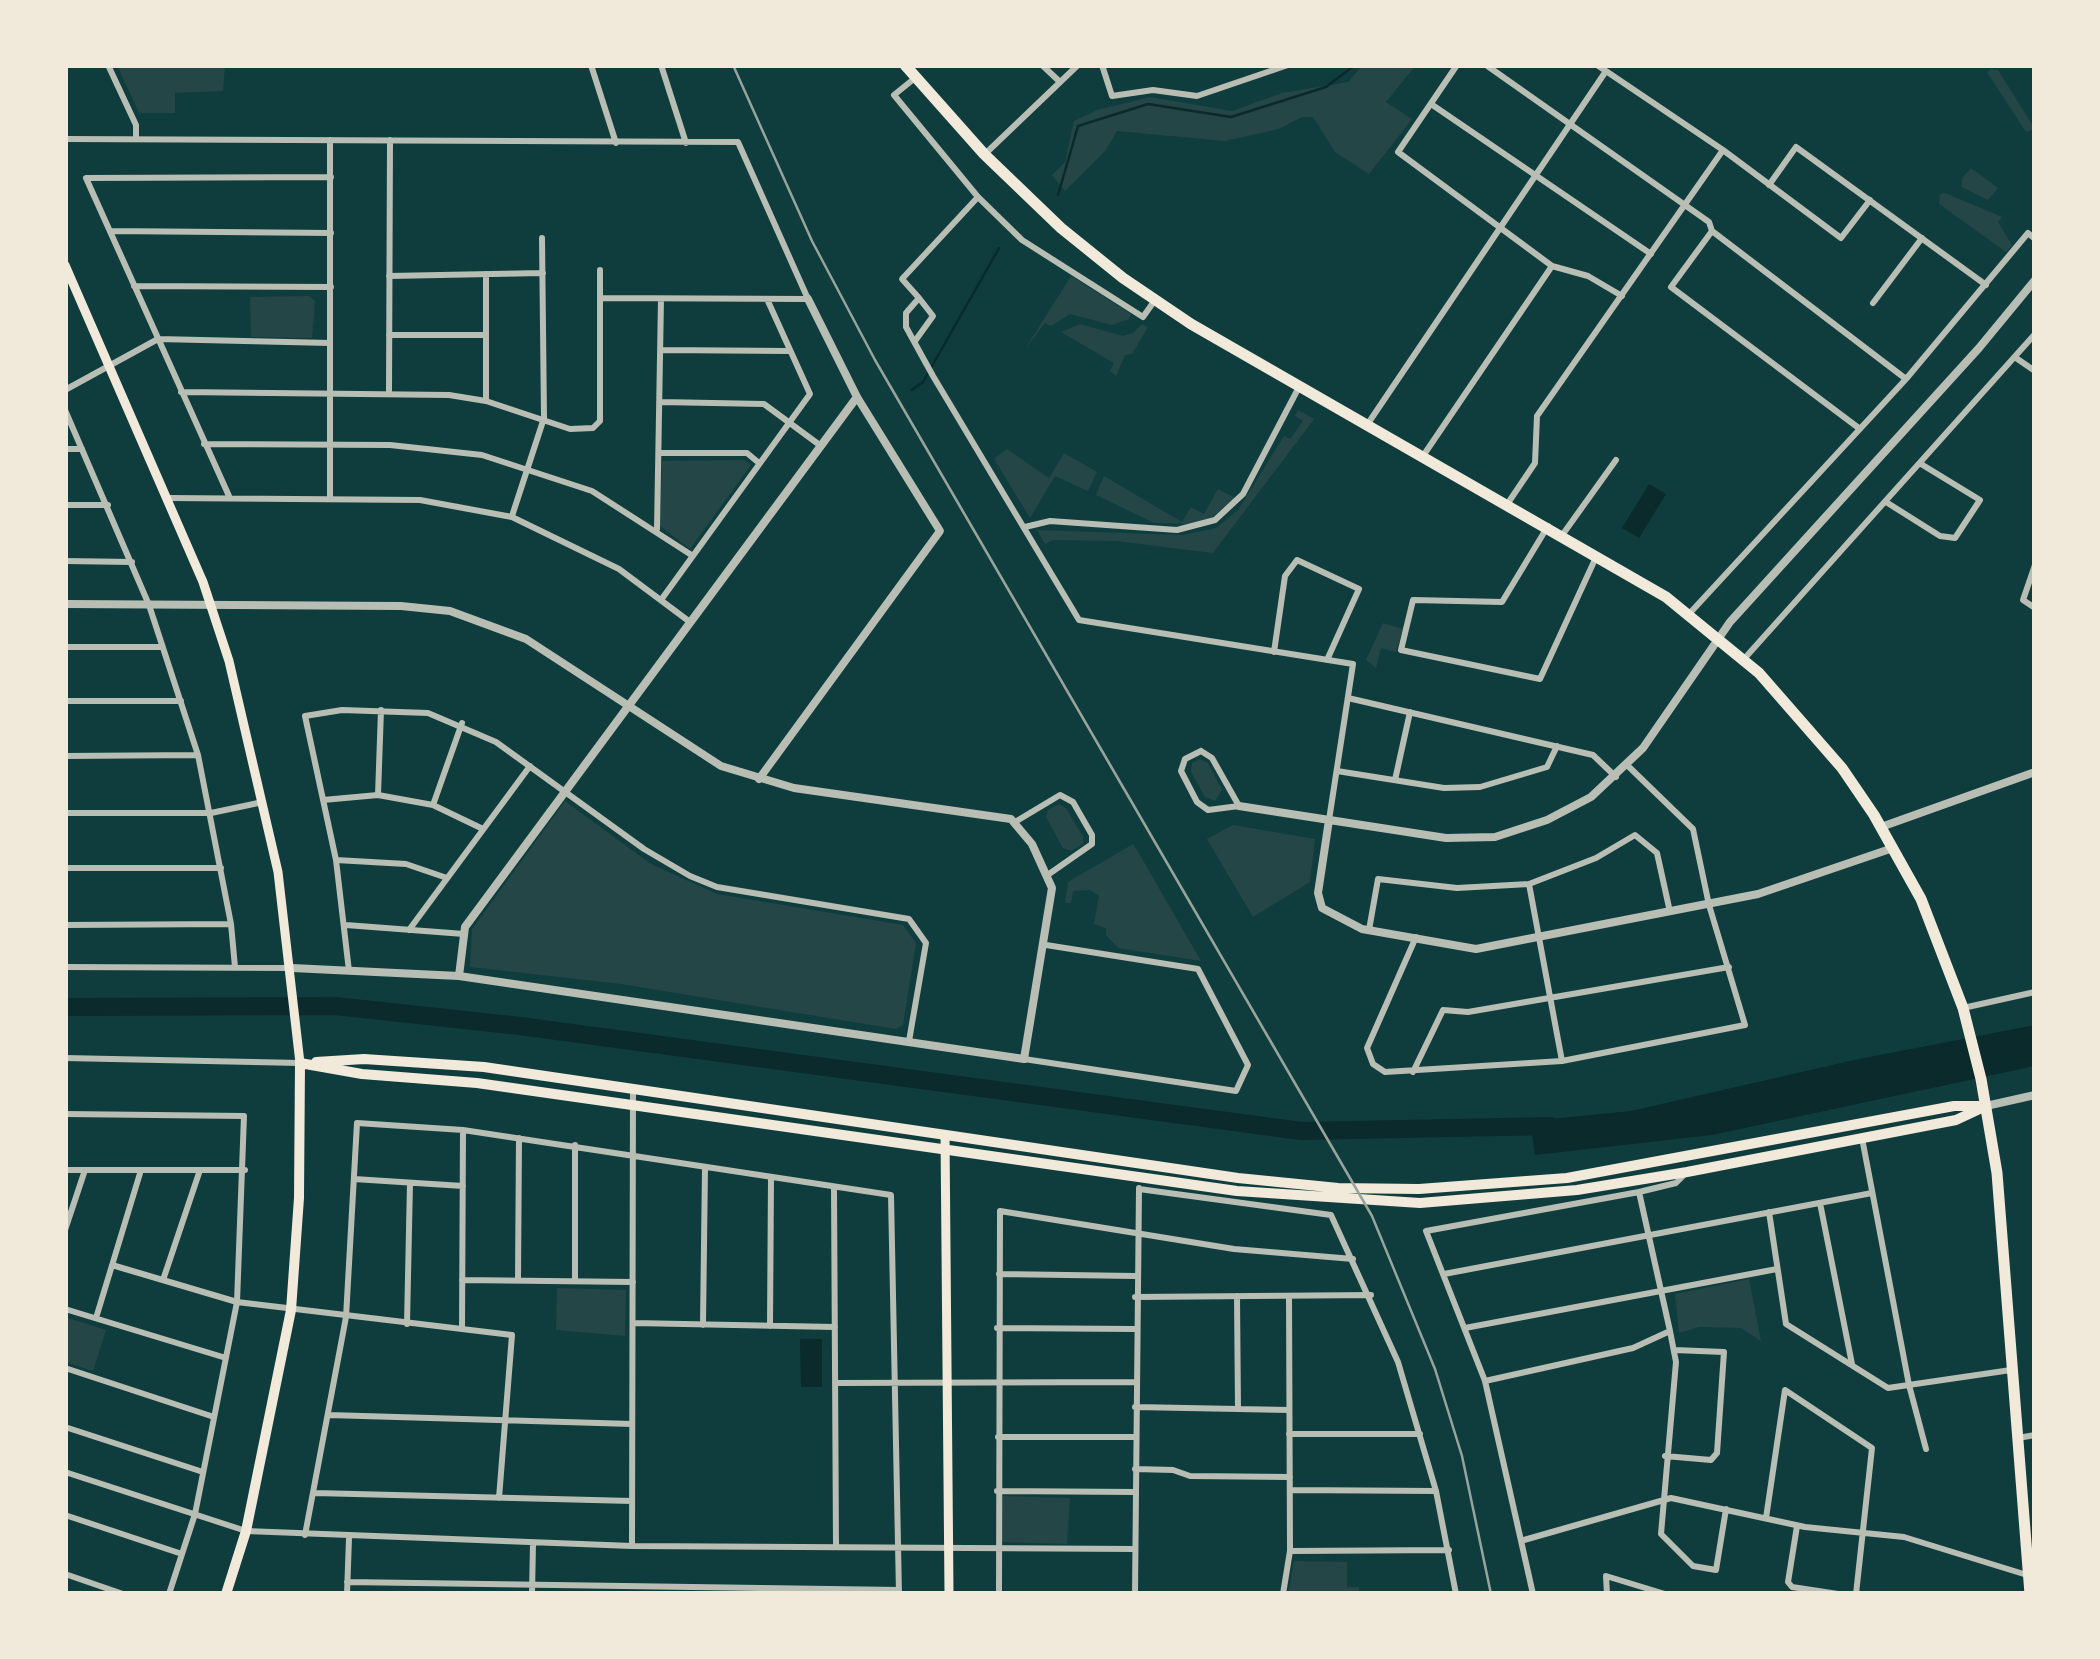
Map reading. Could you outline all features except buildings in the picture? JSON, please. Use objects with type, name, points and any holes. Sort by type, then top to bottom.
[{"type":"highway","points":[[905,65],[984,154],[1061,228],[1155,300],[1366,426],[1563,534],[1690,614],[1744,659],[1814,732],[1881,826],[1921,899],[1964,1013],[1981,1078],[1997,1172],[2030,1594]]},
{"type":"main road","points":[[65,265],[212,606],[264,802],[292,968],[300,1062],[299,1198],[291,1310],[246,1531],[226,1594]]},
{"type":"main road","points":[[300,1062],[364,1058],[484,1067],[1238,1178],[1338,1188],[1419,1189],[1566,1178],[1954,1106],[1986,1106]]},
{"type":"main road","points":[[300,1062],[362,1074],[477,1083],[633,1105],[945,1150],[1139,1183],[1341,1202],[1420,1204],[1577,1190],[1956,1120],[1986,1106]]},
{"type":"main road","points":[[945,1135],[949,1594]]},
{"type":"street","points":[[108,65],[136,124],[136,140]]},
{"type":"street","points":[[591,65],[616,142]]},
{"type":"street","points":[[660,65],[686,143]]},
{"type":"street","points":[[1042,65],[1060,82]]},
{"type":"street","points":[[984,154],[1078,65]]},
{"type":"street","points":[[1102,65],[1112,96],[1153,90],[1197,96],[1288,65]]},
{"type":"street","points":[[1458,65],[1398,152],[1552,266],[1588,276],[1622,296]]},
{"type":"street","points":[[1486,65],[1686,203],[1709,222],[1712,231],[1906,379]]},
{"type":"street","points":[[1597,65],[1723,150],[1841,238],[1870,200]]},
{"type":"street","points":[[1366,426],[1606,71]]},
{"type":"street","points":[[916,78],[894,96],[978,196],[1031,247],[1143,317],[1155,300]]},
{"type":"street","points":[[1431,104],[1652,254]]},
{"type":"street","points":[[65,139],[738,142],[857,397],[940,531],[759,779]]},
{"type":"street","points":[[330,140],[330,498]]},
{"type":"street","points":[[389,392],[390,140]]},
{"type":"street","points":[[1769,184],[1796,146],[1986,285]]},
{"type":"street","points":[[1508,504],[1535,463],[1537,416],[1723,150]]},
{"type":"street","points":[[229,496],[86,178],[331,177]]},
{"type":"street","points":[[915,340],[933,316],[902,280],[978,196]]},
{"type":"street","points":[[110,231],[331,232]]},
{"type":"street","points":[[1712,231],[1671,287],[1860,429]]},
{"type":"street","points":[[1690,614],[1906,379],[2028,233],[2035,239]]},
{"type":"street","points":[[512,517],[544,418],[542,238]]},
{"type":"street","points":[[1873,302],[1922,238]]},
{"type":"street","points":[[1423,456],[1552,266]]},
{"type":"street","points":[[181,392],[389,392],[486,401],[570,429],[592,428],[599,423],[600,270]]},
{"type":"street","points":[[389,276],[543,273]]},
{"type":"street","points":[[486,274],[486,401]]},
{"type":"street","points":[[1239,806],[1207,754],[1194,752],[1185,759],[1182,776],[1202,807],[1239,806],[1446,838],[1495,836],[1547,820],[1591,797],[1643,748],[1718,638],[1980,348],[2035,280]]},
{"type":"street","points":[[134,286],[330,287]]},
{"type":"street","points":[[600,298],[808,299]]},
{"type":"street","points":[[918,298],[904,321],[933,376],[1084,623],[1353,664],[1319,902],[1370,930],[1476,949],[1758,894],[1893,848]]},
{"type":"street","points":[[657,530],[661,299]]},
{"type":"street","points":[[661,600],[810,394],[766,299]]},
{"type":"street","points":[[1744,659],[2035,334]]},
{"type":"street","points":[[389,335],[486,335]]},
{"type":"street","points":[[65,390],[158,339],[330,344]]},
{"type":"street","points":[[661,350],[788,351]]},
{"type":"street","points":[[2016,358],[2035,372]]},
{"type":"street","points":[[1026,528],[1050,520],[1177,530],[1216,520],[1243,494],[1300,387]]},
{"type":"street","points":[[459,976],[464,934],[857,397]]},
{"type":"street","points":[[661,402],[764,404],[821,446]]},
{"type":"street","points":[[65,410],[149,605],[198,755],[231,924],[235,968]]},
{"type":"street","points":[[204,444],[436,448],[528,466],[592,491],[693,556]]},
{"type":"street","points":[[65,449],[82,449]]},
{"type":"street","points":[[660,453],[746,453],[759,462]]},
{"type":"street","points":[[1563,534],[1616,460]]},
{"type":"street","points":[[1886,502],[1940,536],[1955,538],[1980,500],[1921,464]]},
{"type":"street","points":[[168,498],[420,500],[512,517],[619,568],[690,622]]},
{"type":"street","points":[[65,505],[108,506]]},
{"type":"street","points":[[1548,526],[1502,602],[1412,600],[1402,650],[1540,679],[1597,554]]},
{"type":"street","points":[[1274,652],[1285,576],[1297,560],[1359,589],[1327,660]]},
{"type":"street","points":[[65,561],[132,562]]},
{"type":"street","points":[[2035,565],[2024,600],[2035,608]]},
{"type":"street","points":[[65,604],[402,606],[450,612],[526,639],[721,766],[759,779],[1014,822],[1060,795],[1073,802],[1092,835],[1092,844],[1049,874]]},
{"type":"street","points":[[65,647],[161,647]]},
{"type":"street","points":[[1348,698],[1596,756],[1616,777]]},
{"type":"street","points":[[65,701],[180,701]]},
{"type":"street","points":[[349,970],[336,860],[305,716],[381,710],[428,713],[462,724],[530,766],[663,862],[717,887],[909,919],[926,943],[910,1042]]},
{"type":"street","points":[[378,794],[381,710]]},
{"type":"street","points":[[1394,780],[1410,712]]},
{"type":"street","points":[[433,805],[462,724]]},
{"type":"street","points":[[1337,772],[1455,788],[1495,785],[1546,767],[1557,746]]},
{"type":"street","points":[[65,756],[198,755]]},
{"type":"street","points":[[1416,938],[1367,1048],[1378,1069],[1413,1074],[1562,1061],[1746,1025],[1708,906],[1692,830],[1627,765]]},
{"type":"street","points":[[409,930],[530,766]]},
{"type":"street","points":[[1881,826],[2035,772]]},
{"type":"street","points":[[323,800],[378,794],[433,805],[484,829]]},
{"type":"street","points":[[65,813],[211,813],[264,802]]},
{"type":"street","points":[[1014,822],[1049,874],[1052,897],[1024,1059]]},
{"type":"street","points":[[1370,930],[1378,879],[1457,888],[1529,884],[1596,858],[1635,835],[1656,853],[1670,913]]},
{"type":"street","points":[[336,860],[389,862],[447,878]]},
{"type":"street","points":[[65,868],[221,868]]},
{"type":"street","points":[[1529,884],[1562,1061]]},
{"type":"street","points":[[65,925],[231,924]]},
{"type":"street","points":[[346,925],[464,934]]},
{"type":"street","points":[[65,966],[292,968],[459,976],[1236,1091],[1248,1065],[1198,969],[1046,946]]},
{"type":"street","points":[[1413,1074],[1443,1010],[1468,1012],[1729,967]]},
{"type":"street","points":[[1964,1013],[2035,992]]},
{"type":"street","points":[[65,1058],[300,1062]]},
{"type":"street","points":[[632,1546],[633,1089]]},
{"type":"street","points":[[1986,1106],[2035,1095]]},
{"type":"street","points":[[65,1114],[244,1116],[245,1170],[237,1302],[195,1514],[169,1594]]},
{"type":"street","points":[[306,1534],[346,1317],[356,1123],[464,1130],[891,1195],[900,1592],[533,1590],[347,1582]]},
{"type":"street","points":[[462,1330],[464,1130]]},
{"type":"street","points":[[518,1280],[519,1138]]},
{"type":"street","points":[[1862,1138],[1909,1384],[1926,1448]]},
{"type":"street","points":[[575,1145],[575,1281]]},
{"type":"street","points":[[702,1325],[704,1167]]},
{"type":"street","points":[[65,1170],[245,1170]]},
{"type":"street","points":[[65,1230],[85,1170]]},
{"type":"street","points":[[96,1318],[141,1170]]},
{"type":"street","points":[[164,1280],[200,1170]]},
{"type":"street","points":[[1533,1594],[1524,1540],[1485,1381],[1426,1230],[1639,1192],[1676,1183],[1686,1172]]},
{"type":"street","points":[[770,1326],[771,1177]]},
{"type":"street","points":[[354,1179],[463,1186]]},
{"type":"street","points":[[407,1324],[410,1182]]},
{"type":"street","points":[[1135,1594],[1135,1276],[1139,1183],[1331,1215],[1372,1295],[1420,1434],[1436,1490],[1456,1594]]},
{"type":"street","points":[[834,1186],[836,1546]]},
{"type":"street","points":[[1639,1192],[1674,1350],[1661,1534],[1692,1566],[1716,1570],[1726,1509]]},
{"type":"street","points":[[1444,1274],[1872,1193]]},
{"type":"street","points":[[1820,1203],[1852,1365]]},
{"type":"street","points":[[999,1594],[1000,1211],[1137,1234],[1353,1259]]},
{"type":"street","points":[[1769,1212],[1786,1324],[1888,1388],[2011,1370]]},
{"type":"street","points":[[112,1265],[237,1302],[512,1335],[499,1498]]},
{"type":"street","points":[[1465,1328],[1778,1269]]},
{"type":"street","points":[[999,1274],[1135,1276]]},
{"type":"street","points":[[462,1280],[633,1282]]},
{"type":"street","points":[[1135,1297],[1372,1295]]},
{"type":"street","points":[[1237,1296],[1238,1410]]},
{"type":"street","points":[[1282,1594],[1290,1551],[1288,1296]]},
{"type":"street","points":[[65,1308],[226,1358]]},
{"type":"street","points":[[633,1323],[835,1328]]},
{"type":"street","points":[[997,1328],[1135,1329]]},
{"type":"street","points":[[1485,1381],[1633,1348],[1670,1331]]},
{"type":"street","points":[[1665,1456],[1711,1460],[1717,1454],[1724,1352],[1674,1350]]},
{"type":"street","points":[[65,1368],[214,1416]]},
{"type":"street","points":[[835,1383],[1135,1382]]},
{"type":"street","points":[[1766,1518],[1784,1390],[1872,1448],[1856,1594]]},
{"type":"street","points":[[1135,1407],[1289,1410]]},
{"type":"street","points":[[329,1415],[632,1424]]},
{"type":"street","points":[[65,1427],[203,1472]]},
{"type":"street","points":[[1289,1434],[1420,1434]]},
{"type":"street","points":[[998,1437],[1135,1436]]},
{"type":"street","points":[[2017,1438],[2035,1436]]},
{"type":"street","points":[[1135,1469],[1173,1470],[1190,1476],[1290,1477]]},
{"type":"street","points":[[65,1472],[246,1531],[632,1546],[1135,1549]]},
{"type":"street","points":[[1290,1490],[1436,1490]]},
{"type":"street","points":[[998,1491],[1135,1492]]},
{"type":"street","points":[[315,1493],[632,1501]]},
{"type":"street","points":[[1524,1540],[1600,1521],[1662,1498],[1798,1526],[1904,1537],[2028,1575]]},
{"type":"street","points":[[65,1515],[182,1554]]},
{"type":"street","points":[[1798,1526],[1788,1582],[1792,1587],[1838,1594]]},
{"type":"street","points":[[347,1594],[349,1538]]},
{"type":"street","points":[[533,1542],[533,1590]]},
{"type":"street","points":[[1290,1551],[1449,1550]]},
{"type":"street","points":[[65,1574],[123,1594]]},
{"type":"street","points":[[1607,1594],[1606,1576],[1664,1594]]},
{"type":"shaded area","points":[[117,65],[225,65],[223,91],[175,93],[175,113],[139,113]]},
{"type":"shaded area","points":[[1363,65],[1416,65],[1386,102],[1412,119],[1369,174],[1335,152],[1313,117],[1302,117],[1279,129],[1225,141],[1117,131],[1106,150],[1065,191],[1052,175],[1065,162],[1074,121],[1097,110],[1150,97],[1232,111],[1282,93],[1348,82]]},
{"type":"shaded area","points":[[1998,70],[2035,129],[2026,132],[1987,72]]},
{"type":"shaded area","points":[[1971,168],[1998,188],[1988,200],[1962,187],[1962,178]]},
{"type":"shaded area","points":[[1940,194],[2002,217],[1998,222],[2012,245],[2006,252],[1939,204]]},
{"type":"shaded area","points":[[1071,276],[1131,314],[1129,319],[1112,325],[1070,314],[1051,326],[1045,323],[1025,349]]},
{"type":"shaded area","points":[[309,296],[315,301],[312,338],[251,337],[250,297]]},
{"type":"shaded area","points":[[1080,324],[1123,336],[1142,324],[1148,327],[1132,354],[1125,355],[1116,376],[1110,371],[1114,363],[1061,332]]},
{"type":"shaded area","points":[[1298,410],[1314,419],[1213,553],[1116,541],[1053,540],[1045,544],[1037,530],[1183,535],[1216,528],[1238,510],[1284,436],[1290,439],[1303,421],[1295,416]]},
{"type":"shaded area","points":[[1007,449],[1049,478],[1064,453],[1097,472],[1088,491],[1055,476],[1030,518],[994,459]]},
{"type":"shaded area","points":[[744,460],[751,465],[690,549],[660,526],[662,461]]},
{"type":"shaded area","points":[[1104,476],[1182,522],[1191,507],[1204,514],[1218,489],[1235,498],[1208,520],[1194,524],[1154,523],[1096,495]]},
{"type":"shaded area","points":[[1649,484],[1666,494],[1639,538],[1622,528]]},
{"type":"shaded area","points":[[1383,623],[1403,629],[1396,652],[1381,648],[1376,668],[1366,660]]},
{"type":"shaded area","points":[[1200,759],[1208,763],[1222,790],[1215,801],[1205,797],[1191,772],[1192,763]]},
{"type":"shaded area","points":[[565,801],[651,864],[717,894],[903,925],[916,943],[903,1025],[896,1029],[621,984],[470,967],[472,929]]},
{"type":"shaded area","points":[[1059,804],[1066,808],[1083,837],[1083,844],[1071,851],[1063,848],[1046,817],[1048,810]]},
{"type":"shaded area","points":[[1233,825],[1315,839],[1310,882],[1253,917],[1207,839]]},
{"type":"shaded area","points":[[1133,844],[1201,961],[1118,948],[1106,935],[1106,928],[1094,924],[1099,896],[1090,890],[1073,891],[1071,903],[1065,903],[1068,882]]},
{"type":"shaded area","points":[[2035,1025],[2035,1066],[1712,1135],[1535,1155],[1530,1121],[1631,1111],[1854,1060]]},
{"type":"shaded area","points":[[1749,1279],[1761,1341],[1741,1328],[1699,1327],[1679,1333],[1675,1294]]},
{"type":"shaded area","points":[[557,1288],[626,1290],[625,1336],[556,1330]]},
{"type":"shaded area","points":[[65,1317],[106,1330],[93,1371],[65,1362]]},
{"type":"shaded area","points":[[800,1339],[822,1339],[822,1387],[801,1387]]},
{"type":"shaded area","points":[[1001,1496],[1070,1498],[1067,1544],[1002,1542]]},
{"type":"shaded area","points":[[1294,1561],[1347,1562],[1347,1587],[1359,1587],[1359,1594],[1288,1594]]},
{"type":"waterway","points":[[1058,195],[1078,126],[1148,104],[1231,117],[1326,87],[1355,65]]},
{"type":"waterway","points":[[912,390],[923,382],[999,248]]},
{"type":"waterway","points":[[65,1007],[335,1006],[520,1026],[1301,1131],[1551,1126]]},
{"type":"railway","points":[[733,65],[812,241],[875,360],[1372,1216],[1435,1369],[1462,1456],[1491,1594]]}]
